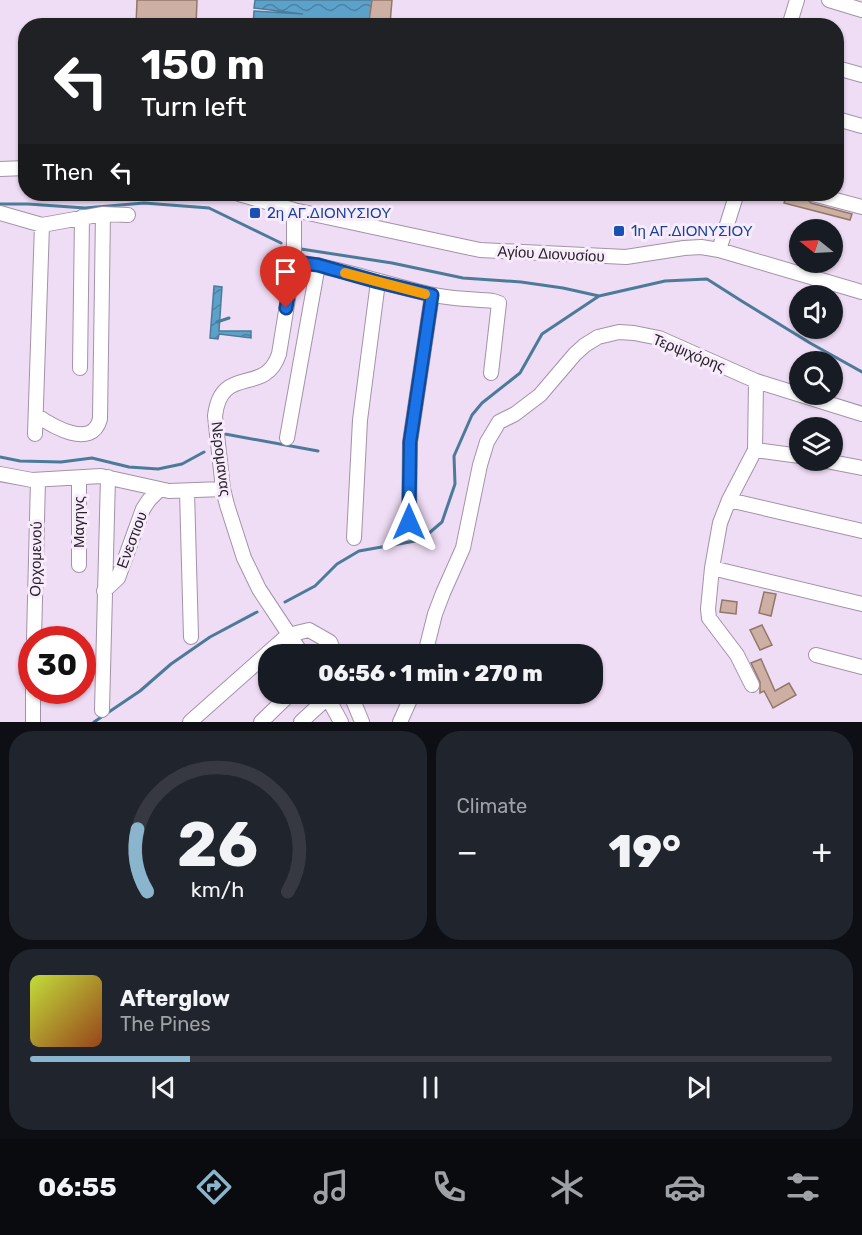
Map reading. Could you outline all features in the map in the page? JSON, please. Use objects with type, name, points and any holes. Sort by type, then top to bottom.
[{"type":"street","points":[[791,18],[797,0]]},
{"type":"street","points":[[829,0],[862,10]]},
{"type":"street","points":[[844,70],[862,75]]},
{"type":"street","points":[[844,121],[862,126]]},
{"type":"street","points":[[0,169],[18,168]]},
{"type":"street","name":"Αγίου Διονυσίου","points":[[263,201],[294,210],[480,250],[626,257],[701,247],[719,250],[862,292]]},
{"type":"street","points":[[719,250],[734,201]]},
{"type":"street","points":[[839,201],[862,207]]},
{"type":"street","name":"Νερομανας","points":[[294,210],[294,262],[276,362],[264,375],[232,384],[225,390],[220,396],[215,416],[223,489],[238,540],[254,580],[295,644]]},
{"type":"street","points":[[0,213],[42,225],[104,214],[128,215]]},
{"type":"street","points":[[36,416],[63,431],[74,434],[85,434],[98,426],[100,419],[104,214]]},
{"type":"street","points":[[80,368],[82,217]]},
{"type":"street","points":[[35,434],[42,225]]},
{"type":"street","points":[[294,262],[318,265],[432,295],[499,303],[492,373]]},
{"type":"street","points":[[286,438],[318,265]]},
{"type":"street","points":[[354,538],[360,420],[378,282]]},
{"type":"street","points":[[409,522],[410,442],[432,295]]},
{"type":"street","name":"Τερψιχόρης","points":[[428,644],[435,614],[463,548],[487,442],[499,422],[515,414],[540,395],[575,354],[598,337],[619,332],[659,338],[756,381],[862,414]]},
{"type":"street","points":[[752,685],[737,655],[709,618],[708,609],[720,523],[729,500],[755,450],[756,381]]},
{"type":"street","points":[[755,450],[789,455]]},
{"type":"street","points":[[843,464],[862,468]]},
{"type":"street","points":[[0,488],[0,474],[33,480],[101,476],[169,491],[223,489]]},
{"type":"street","name":"Ενεστιου","points":[[102,710],[108,477]]},
{"type":"street","name":"Μαγηνς","points":[[79,478],[79,565]]},
{"type":"street","name":"Ορχομενού","points":[[34,626],[38,480]]},
{"type":"street","name":"Ενεστιου","points":[[104,591],[118,578],[143,509],[160,489]]},
{"type":"street","points":[[187,491],[191,637]]},
{"type":"street","points":[[729,500],[862,531]]},
{"type":"street","points":[[712,568],[862,604]]},
{"type":"street","points":[[190,722],[288,635],[309,630],[331,644]]},
{"type":"street","points":[[816,655],[862,667]]},
{"type":"street","points":[[33,704],[33,722]]},
{"type":"street","points":[[261,722],[280,704]]},
{"type":"street","points":[[301,722],[318,704]]},
{"type":"street","points":[[331,704],[341,722]]},
{"type":"street","points":[[355,704],[362,722]]},
{"type":"street","points":[[400,722],[408,704]]},
{"type":"water","points":[[255,0],[378,0],[370,18],[254,18],[254,11],[303,14],[254,8]]},
{"type":"water","points":[[214,286],[222,287],[219,331],[251,331],[251,338],[219,334],[218,339],[210,338]]},
{"type":"building","points":[[137,0],[197,0],[196,18],[136,18]]},
{"type":"building","points":[[372,0],[392,0],[390,18],[370,18]]},
{"type":"building","points":[[785,201],[809,201],[852,214],[850,220],[784,203]]},
{"type":"building","points":[[764,592],[776,594],[771,616],[759,613]]},
{"type":"building","points":[[722,600],[737,602],[736,614],[720,612]]},
{"type":"building","points":[[762,625],[772,645],[760,650],[750,630]]},
{"type":"building","points":[[761,659],[775,691],[789,683],[796,695],[773,708],[764,691],[760,693],[760,682],[751,663]]},
{"type":"waterway","points":[[0,204],[85,208],[144,203],[209,208],[281,243]]},
{"type":"waterway","points":[[301,249],[392,263],[463,278],[521,282],[599,296],[665,281],[707,279],[810,343],[862,372]]},
{"type":"waterway","points":[[285,602],[315,586],[337,564],[359,551],[421,540],[442,522],[455,484],[454,456],[472,415],[482,403],[520,373],[542,334],[599,296]]},
{"type":"waterway","points":[[217,322],[229,318]]},
{"type":"waterway","points":[[225,434],[318,451]]},
{"type":"waterway","points":[[0,457],[20,461],[61,462],[92,458],[129,467],[158,469],[182,464],[204,452]]},
{"type":"waterway","points":[[94,722],[140,691],[171,664],[210,637],[257,612]]},
{"type":"slow traffic","points":[[345,273],[425,294]]},
{"type":"place","name":"2η ΑΓ.ΔΙΟΝΥΣΙΟΥ","points":[[255,213]]},
{"type":"place","name":"1η ΑΓ.ΔΙΟΝΥΣΙΟΥ","points":[[619,231]]},
{"type":"route","points":[[286,308],[294,262],[318,265],[432,295],[410,442],[409,522]]}]
